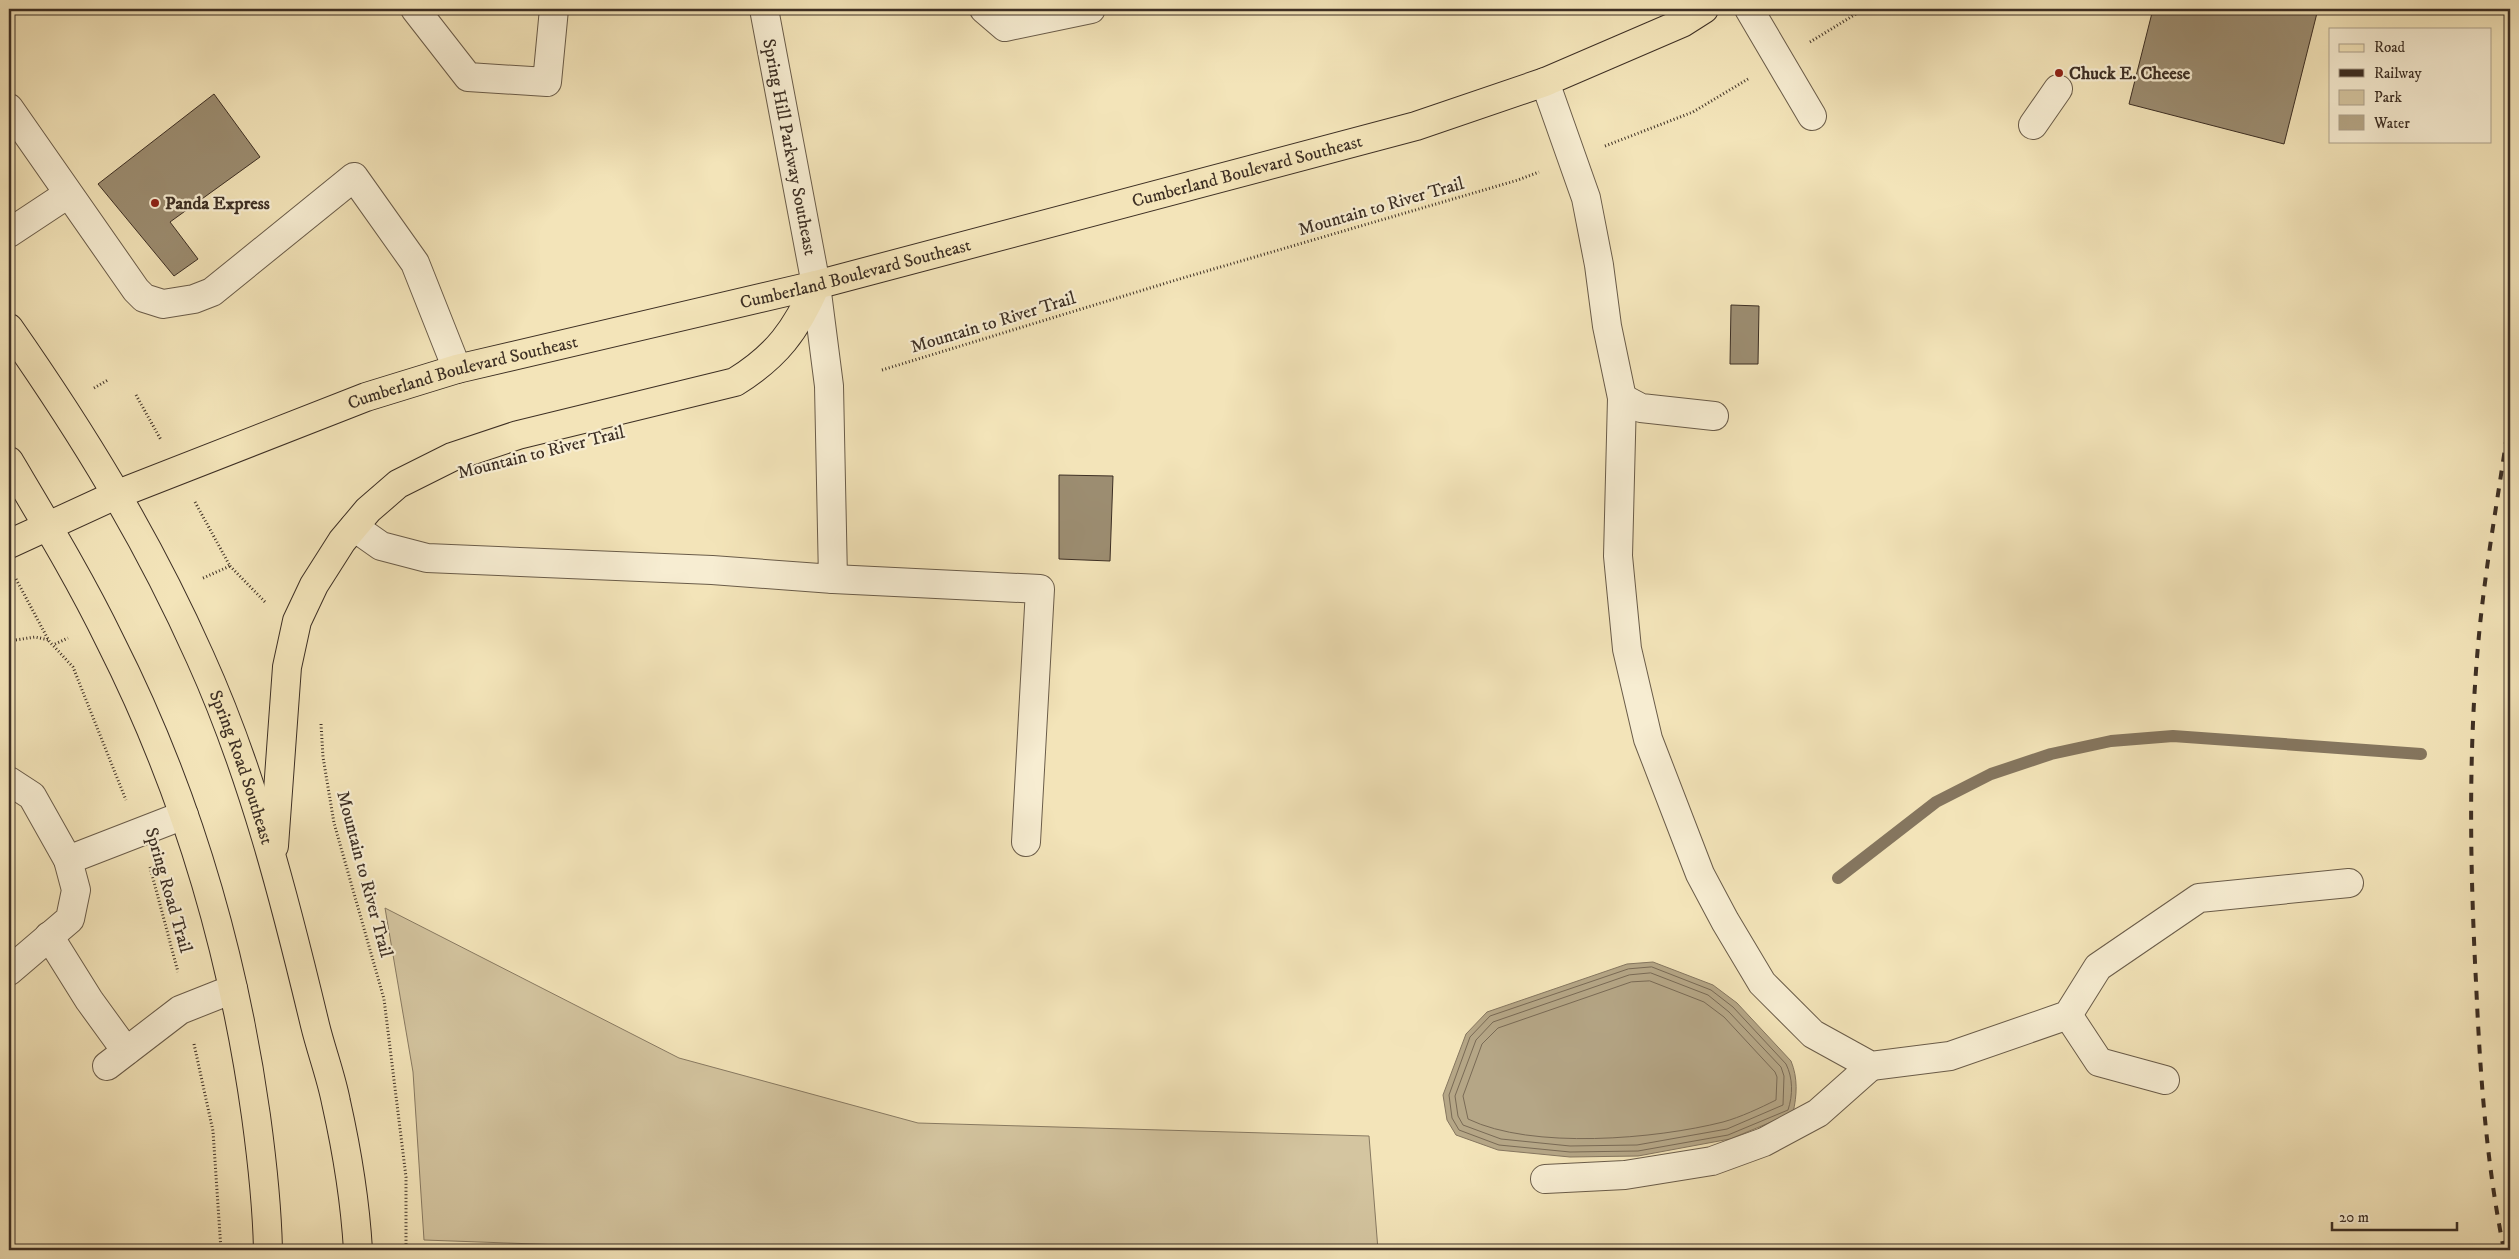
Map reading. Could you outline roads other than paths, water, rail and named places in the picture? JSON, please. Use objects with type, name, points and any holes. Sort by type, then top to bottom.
[{"type":"main road","name":"Cumberland Boulevard Southeast","points":[[9,544],[118,494],[366,397],[457,369],[816,285],[1416,126],[1545,82],[1682,23],[1704,9]]},
{"type":"main road","points":[[272,862],[288,667],[297,621],[314,585],[368,510],[398,484],[452,457],[518,435],[735,382],[759,367],[782,346],[801,318],[816,285]]},
{"type":"main road","name":"Spring Road Southeast","points":[[9,328],[63,406],[118,494],[201,659],[226,722],[293,930],[316,1028],[336,1099],[362,1243]]},
{"type":"main road","points":[[9,461],[48,526],[111,642],[149,726],[197,852],[233,989],[248,1056],[258,1129],[268,1250]]},
{"type":"street","points":[[415,9],[468,77],[547,82],[554,9]]},
{"type":"street","name":"Spring Hill Parkway Southeast","points":[[764,9],[816,285],[829,386],[833,579]]},
{"type":"street","points":[[984,9],[1005,27],[1091,9]]},
{"type":"street","points":[[1749,9],[1812,116]]},
{"type":"street","points":[[1545,82],[1586,198],[1599,265],[1607,326],[1622,398],[1618,556],[1627,649],[1648,739],[1700,874],[1762,983],[1813,1034],[1871,1066]]},
{"type":"street","points":[[2032,125],[2058,89]]},
{"type":"street","points":[[9,108],[136,290],[144,298],[163,304],[194,299],[212,292],[354,177],[415,263],[457,369]]},
{"type":"street","points":[[9,233],[68,194]]},
{"type":"street","points":[[1622,398],[1641,408],[1714,416]]},
{"type":"street","points":[[354,527],[381,546],[427,558],[702,569],[833,579],[1040,589],[1026,842]]},
{"type":"street","points":[[9,781],[32,796],[68,860],[76,890],[70,919],[9,970]]},
{"type":"street","points":[[68,860],[184,815]]},
{"type":"street","points":[[1545,1179],[1625,1175],[1712,1161],[1764,1142],[1818,1113],[1871,1066],[1950,1056],[2068,1015],[2098,967],[2199,898],[2349,883]]},
{"type":"street","points":[[49,936],[89,1000],[117,1058],[180,1010],[233,989]]},
{"type":"street","points":[[2068,1015],[2099,1062],[2165,1080]]},
{"type":"water","points":[[1653,962],[1713,985],[1737,1003],[1791,1061],[1796,1087],[1793,1113],[1730,1139],[1638,1156],[1570,1157],[1498,1150],[1456,1135],[1447,1120],[1443,1095],[1466,1034],[1487,1012],[1627,964]]},
{"type":"waterway","points":[[1838,878],[1936,802],[1991,774],[2051,754],[2111,741],[2173,736],[2421,754]]},
{"type":"railway","points":[[2504,1250],[2488,1150],[2482,1083],[2474,939],[2471,808],[2475,678],[2479,635],[2489,552],[2510,414]]},
{"type":"place","name":"Chuck E. Cheese","points":[[2059,73]]},
{"type":"place","name":"Panda Express","points":[[155,203]]}]
